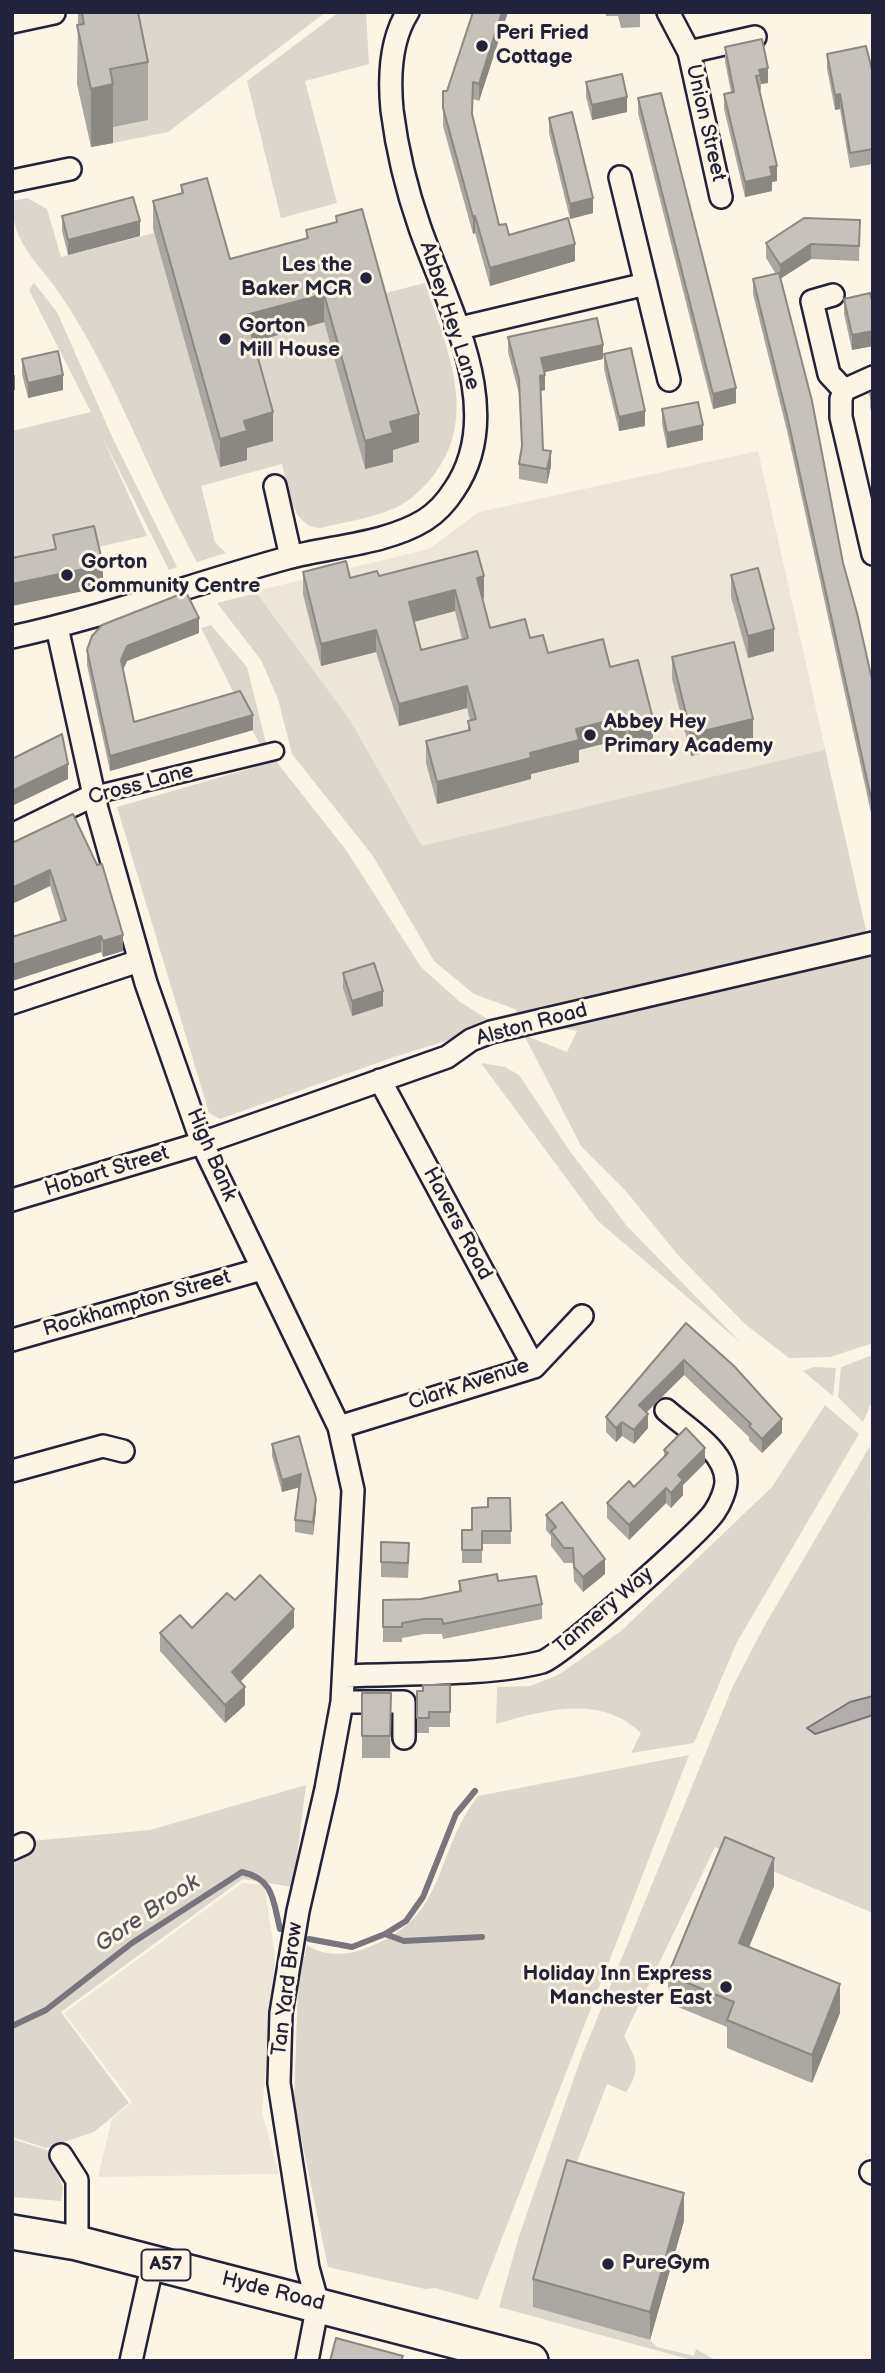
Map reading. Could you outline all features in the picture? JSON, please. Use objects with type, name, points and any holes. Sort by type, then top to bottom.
[{"type":"highway","name":"Hyde Road","points":[[12,2232],[78,2243],[531,2361]]},
{"type":"street","name":"Abbey Hey Lane","points":[[12,636],[57,627],[213,578],[401,530],[426,519],[451,494],[471,459],[477,416],[472,374],[419,225],[395,133],[391,72],[398,35],[408,12]]},
{"type":"street","name":"Union Street","points":[[668,12],[689,51],[721,197]]},
{"type":"street","points":[[12,22],[40,14]]},
{"type":"street","points":[[689,51],[755,37]]},
{"type":"street","points":[[12,181],[70,169]]},
{"type":"street","points":[[620,177],[669,380]]},
{"type":"street","points":[[456,329],[646,284]]},
{"type":"street","points":[[833,295],[812,301],[829,374],[844,390]]},
{"type":"street","points":[[873,377],[844,390],[841,400],[841,416],[873,554]]},
{"type":"street","points":[[275,486],[291,557]]},
{"type":"street","name":"High Bank","points":[[57,627],[94,795],[139,961],[202,1143],[338,1427],[354,1490],[345,1676]]},
{"type":"street","name":"Cross Lane","points":[[12,835],[94,795],[275,751]]},
{"type":"street","name":"Alston Road","points":[[202,1143],[447,1057],[471,1040],[491,1032],[873,943]]},
{"type":"street","points":[[12,1003],[139,961]]},
{"type":"street","name":"Havers Road","points":[[380,1080],[534,1367]]},
{"type":"street","name":"Hobart Street","points":[[12,1200],[202,1143]]},
{"type":"street","name":"Rockhampton Street","points":[[12,1340],[262,1269]]},
{"type":"street","name":"Clark Avenue","points":[[338,1427],[534,1367],[582,1316]]},
{"type":"street","name":"Tannery Way","points":[[345,1676],[493,1669],[545,1661],[600,1619],[715,1513],[726,1485],[724,1468],[712,1451],[666,1410]]},
{"type":"street","points":[[12,1472],[103,1446],[123,1451]]},
{"type":"street","name":"Tan Yard Brow","points":[[318,2304],[308,2268],[279,2083],[281,2013],[298,1911],[326,1789],[345,1676]]},
{"type":"street","points":[[342,1702],[404,1702],[404,1738]]},
{"type":"street","points":[[61,2155],[77,2180],[78,2243]]},
{"type":"street","points":[[131,2361],[153,2262]]},
{"type":"street","points":[[307,2361],[318,2304]]},
{"type":"shaded area","points":[[114,12],[326,12],[168,132],[113,143],[110,128]]},
{"type":"shaded area","points":[[339,12],[366,12],[369,64],[305,81],[337,203],[281,218],[247,81]]},
{"type":"shaded area","points":[[27,198],[47,209],[61,257],[154,233],[220,467],[246,344],[324,322],[365,469],[378,295],[425,283],[449,356],[457,406],[455,430],[447,453],[433,476],[417,493],[397,507],[369,517],[320,528],[310,526],[297,513],[292,504],[282,464],[201,486],[215,542],[226,553],[197,562],[80,326],[21,241],[13,216],[12,201]]},
{"type":"shaded area","points":[[34,283],[57,312],[114,441],[177,567],[169,570],[102,436],[147,536],[94,548],[12,580],[12,431],[91,412],[29,290]]},
{"type":"shaded area","name":"Abbey Hey Primary Academy","points":[[758,451],[868,939],[518,1014],[350,720],[256,591],[429,549],[479,512]]},
{"type":"shaded area","points":[[257,593],[350,720],[422,846],[825,750],[868,939],[518,1014],[515,1009],[474,994],[434,961],[373,856],[292,754],[278,699],[261,660],[217,603]]},
{"type":"shaded area","points":[[211,625],[247,667],[268,751],[346,850],[421,967],[460,1002],[497,1025],[394,1057],[220,1119],[209,1113],[117,807],[269,763],[201,628]]},
{"type":"shaded area","points":[[873,951],[873,1343],[830,1357],[789,1358],[745,1324],[677,1254],[625,1190],[581,1146],[524,1035],[567,1052],[577,1031],[548,1025]]},
{"type":"shaded area","points":[[481,1063],[505,1067],[519,1075],[569,1150],[627,1226],[741,1343],[598,1221]]},
{"type":"shaded area","points":[[873,1355],[873,1399],[863,1422],[838,1397],[841,1367]]},
{"type":"shaded area","points":[[814,1367],[836,1368],[833,1396],[803,1371]]},
{"type":"shaded area","points":[[825,1405],[859,1434],[737,1642],[694,1743],[631,1753],[641,1733],[608,1713],[590,1709],[552,1710],[496,1724],[497,1687],[530,1686],[558,1675],[621,1631],[772,1487]]},
{"type":"shaded area","points":[[870,1446],[873,1696],[850,1702],[815,1733],[873,1715],[873,1913],[715,1847],[624,2036],[636,2064],[634,2077],[626,2092],[607,2084],[567,2188],[534,2307],[650,2340],[657,2347],[694,2356],[696,2349],[717,2361],[695,2361],[499,2307],[519,2236],[581,2058],[733,1686],[766,1623]]},
{"type":"shaded area","points":[[873,1696],[873,1715],[815,1734],[807,1728],[850,1702]]},
{"type":"shaded area","points":[[689,1755],[478,2300],[435,2288],[425,2289],[328,2267],[294,2103],[298,1985],[307,1945],[327,1953],[357,1951],[391,1936],[411,1921],[436,1884],[463,1819],[478,1796]]},
{"type":"shaded area","points":[[306,1785],[293,1887],[243,1879],[61,2012],[129,2103],[94,2132],[46,2148],[12,2137],[12,1851],[31,1841],[150,1830]]},
{"type":"shaded area","points":[[242,1883],[264,1885],[275,1955],[262,2113],[279,2174],[98,2177],[112,2119],[132,2102],[64,2013]]},
{"type":"shaded area","points":[[12,2139],[47,2150],[63,2187],[61,2201],[12,2197]]},
{"type":"building","points":[[82,12],[138,12],[148,62],[110,69],[113,84],[91,89],[77,25],[84,24]]},
{"type":"building","points":[[473,12],[502,12],[479,84],[473,82],[472,114],[499,225],[506,224],[509,235],[568,218],[575,244],[490,268],[443,108],[443,91],[447,91]]},
{"type":"building","points":[[762,39],[768,68],[759,70],[761,75],[756,76],[777,166],[770,167],[772,176],[745,182],[724,94],[734,92],[725,47]]},
{"type":"building","points":[[866,46],[873,74],[873,149],[850,153],[840,94],[835,95],[827,54]]},
{"type":"building","points":[[622,74],[627,97],[592,105],[586,82]]},
{"type":"building","points":[[661,93],[736,388],[713,394],[638,98]]},
{"type":"building","points":[[572,112],[593,198],[570,204],[549,118]]},
{"type":"building","name":"Gorton Mill House","points":[[207,178],[230,259],[308,238],[306,230],[337,222],[336,216],[362,209],[419,414],[390,422],[393,433],[365,441],[324,294],[246,315],[273,412],[244,421],[247,431],[220,439],[153,201],[183,193],[181,185]]},
{"type":"building","points":[[133,197],[140,221],[68,240],[62,216]]},
{"type":"building","points":[[804,218],[860,220],[859,246],[811,244],[780,265],[766,243]]},
{"type":"building","points":[[779,273],[812,401],[843,563],[873,684],[873,807],[788,420],[753,279]]},
{"type":"building","points":[[870,293],[873,304],[873,331],[852,335],[844,299]]},
{"type":"building","points":[[597,318],[603,345],[541,358],[545,375],[540,376],[543,450],[551,451],[547,469],[519,464],[522,446],[519,379],[508,337]]},
{"type":"building","points":[[631,348],[645,411],[619,417],[604,354]]},
{"type":"building","points":[[58,351],[63,375],[28,383],[22,359]]},
{"type":"building","points":[[698,402],[703,425],[667,433],[662,409]]},
{"type":"building","points":[[94,526],[103,565],[12,584],[12,558],[56,549],[53,535]]},
{"type":"building","points":[[477,551],[484,576],[477,578],[490,628],[525,619],[530,638],[543,635],[548,653],[603,639],[610,667],[638,660],[653,719],[629,725],[626,716],[576,729],[579,740],[530,753],[531,758],[437,782],[426,741],[470,730],[468,721],[476,719],[467,686],[399,704],[376,630],[321,644],[303,572],[346,561],[350,578],[377,571],[379,576]],"holes":[[[455,590],[468,638],[421,650],[409,602]]]},
{"type":"building","points":[[758,568],[774,629],[748,636],[731,575]]},
{"type":"building","points":[[186,592],[199,618],[127,646],[121,660],[134,722],[240,691],[253,715],[110,756],[87,650],[92,636],[102,625]]},
{"type":"building","points":[[734,642],[753,719],[691,734],[672,657]]},
{"type":"building","points":[[62,734],[68,764],[12,791],[12,759]]},
{"type":"building","points":[[73,814],[97,865],[102,864],[123,935],[103,941],[101,936],[12,965],[12,937],[66,920],[50,870],[12,888],[12,843]]},
{"type":"building","points":[[374,963],[383,991],[352,1001],[343,973]]},
{"type":"building","points":[[686,1323],[734,1366],[782,1419],[762,1439],[749,1426],[751,1424],[684,1360],[639,1405],[648,1414],[634,1430],[622,1422],[616,1428],[606,1417]]},
{"type":"building","points":[[686,1428],[705,1448],[678,1475],[683,1480],[671,1493],[666,1488],[629,1525],[607,1503],[629,1481],[634,1487],[668,1453],[664,1450]]},
{"type":"building","points":[[299,1436],[316,1499],[313,1522],[295,1520],[301,1474],[282,1480],[272,1444]]},
{"type":"building","points":[[488,1498],[510,1498],[511,1531],[482,1531],[482,1550],[462,1550],[462,1530],[472,1530],[472,1508],[488,1507]]},
{"type":"building","points":[[562,1502],[605,1559],[583,1577],[574,1567],[573,1548],[564,1548],[551,1531],[556,1527],[546,1515]]},
{"type":"building","points":[[381,1542],[409,1543],[408,1563],[381,1562]]},
{"type":"building","points":[[497,1574],[498,1581],[536,1576],[542,1604],[443,1624],[442,1619],[424,1619],[402,1623],[402,1627],[383,1627],[383,1600],[421,1599],[461,1591],[459,1581]]},
{"type":"building","points":[[260,1575],[294,1609],[232,1672],[245,1687],[225,1705],[160,1633],[180,1615],[192,1628],[227,1593],[235,1600]]},
{"type":"building","points":[[423,1685],[450,1685],[450,1712],[429,1712],[429,1718],[417,1718],[417,1691],[423,1691]]},
{"type":"building","points":[[362,1693],[391,1693],[390,1736],[362,1736]]},
{"type":"building","name":"Holiday Inn Express Manchester East","points":[[725,1837],[774,1858],[739,1943],[840,1984],[812,2055],[727,2020],[734,2002],[668,1975]]},
{"type":"building","name":"PureGym","points":[[567,2160],[684,2193],[650,2312],[533,2279]]},
{"type":"building","points":[[336,2338],[403,2356],[401,2361],[330,2361]]},
{"type":"waterway","points":[[309,1939],[352,1947],[385,1934],[406,1921],[423,1897],[456,1814],[475,1791]]},
{"type":"waterway","name":"Gore Brook","points":[[12,2026],[46,2010],[132,1943],[242,1872],[253,1875],[266,1885],[273,1900],[280,1929]]},
{"type":"waterway","name":"Gore Brook","points":[[385,1934],[404,1941],[482,1937]]},
{"type":"place","name":"Peri Fried Cottage","points":[[482,46]]},
{"type":"place","name":"Les the Baker MCR","points":[[366,278]]},
{"type":"place","name":"Gorton Mill House","points":[[225,339]]},
{"type":"place","name":"Gorton Community Centre","points":[[67,575]]},
{"type":"place","name":"Abbey Hey Primary Academy","points":[[590,735]]},
{"type":"place","name":"Holiday Inn Express Manchester East","points":[[726,1987]]},
{"type":"place","name":"PureGym","points":[[608,2264]]}]
